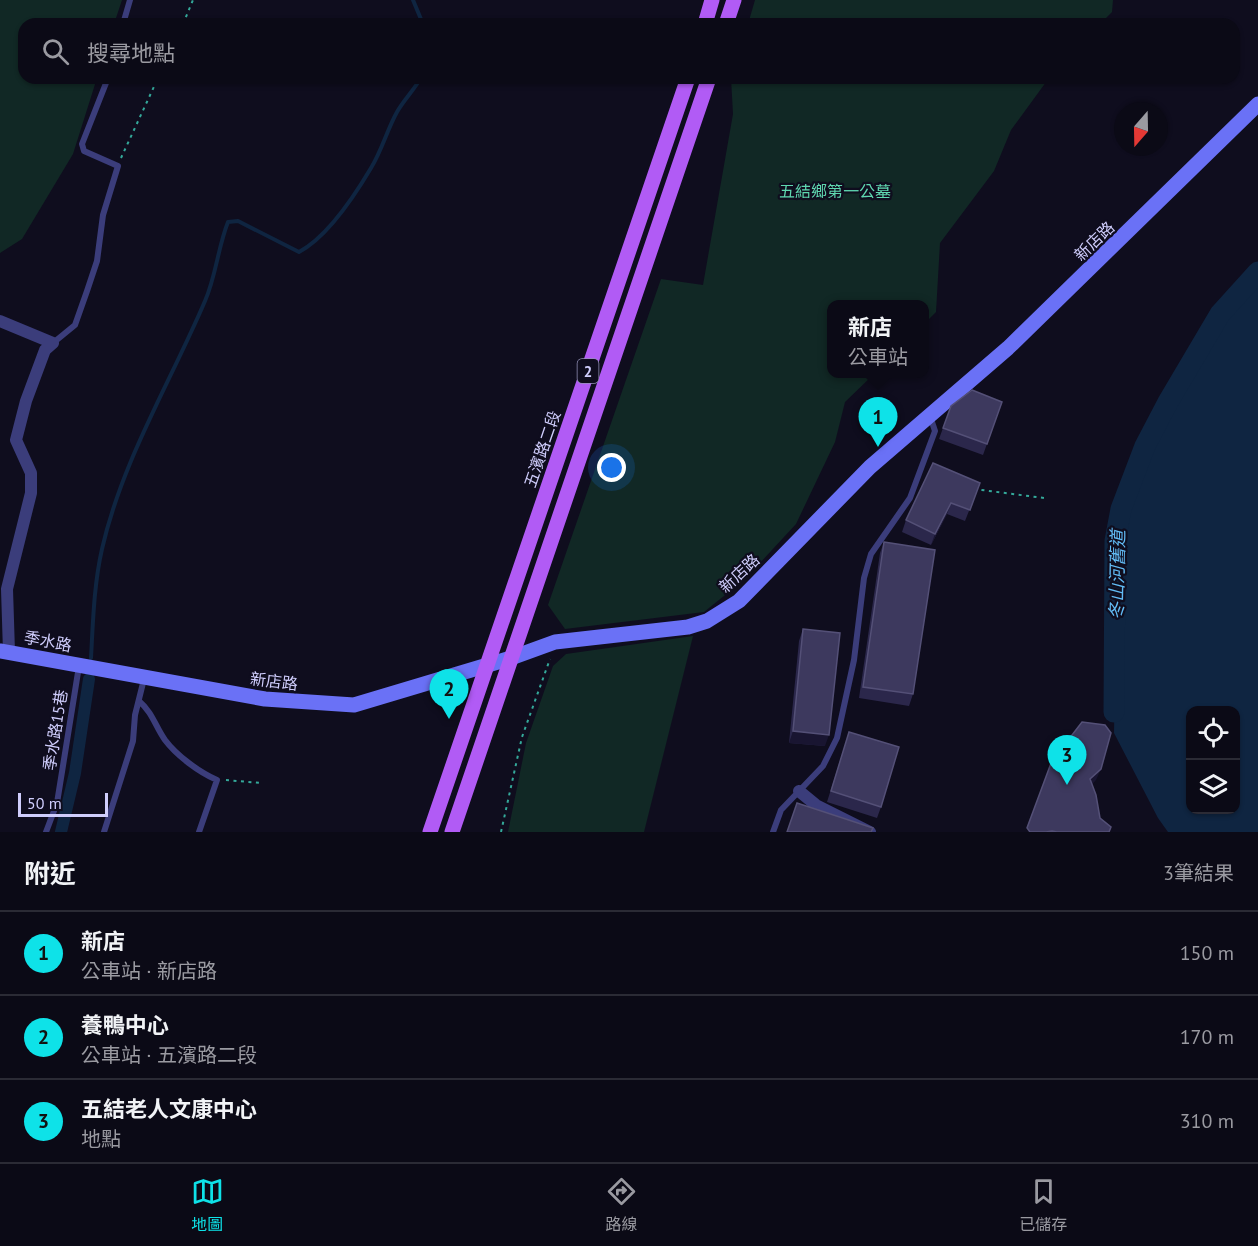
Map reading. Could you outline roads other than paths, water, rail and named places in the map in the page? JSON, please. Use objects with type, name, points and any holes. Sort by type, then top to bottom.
[{"type":"main road","points":[[707,18],[712,0]]},
{"type":"main road","points":[[728,18],[734,0]]},
{"type":"main road","name":"五濱路二段","points":[[430,832],[686,84]]},
{"type":"main road","name":"2","points":[[452,832],[707,84]]},
{"type":"street","name":"新店路","points":[[79,666],[265,699],[354,705],[511,658],[555,642],[688,627],[707,621],[739,601],[870,467],[1008,348],[1258,104]]},
{"type":"street","points":[[0,321],[54,343]]},
{"type":"street","name":"季水路","points":[[54,343],[45,350],[26,401],[16,440],[31,473],[31,493],[7,589],[4,651],[79,666]]},
{"type":"street","points":[[799,791],[816,805],[870,832]]},
{"type":"lane","points":[[125,18],[130,0]]},
{"type":"lane","points":[[54,343],[75,325],[97,261],[103,215],[118,166],[84,151],[82,144],[106,84]]},
{"type":"lane","points":[[773,832],[781,810],[823,766],[837,738],[854,660],[864,578],[871,554],[910,498],[935,431],[929,414]]},
{"type":"lane","name":"季水路15巷","points":[[46,832],[57,802],[79,666]]},
{"type":"lane","points":[[104,832],[133,741],[144,679]]},
{"type":"lane","points":[[139,701],[151,711],[164,738],[174,750],[207,776],[218,780],[200,832]]},
{"type":"water","points":[[1258,272],[1258,832],[1168,832],[1158,818],[1114,733],[1117,526],[1145,446],[1168,402],[1223,310]]},
{"type":"waterway","points":[[413,0],[420,18]]},
{"type":"waterway","points":[[91,658],[97,576],[111,516],[134,453],[205,301],[228,222],[238,221],[299,252],[309,245],[330,226],[357,190],[375,161],[397,112],[417,84]]},
{"type":"waterway","name":"冬山河舊道","points":[[1114,712],[1115,541],[1121,509],[1145,446],[1168,402],[1220,314],[1258,272]]},
{"type":"waterway","points":[[61,832],[75,773],[89,679]]},
{"type":"place","name":"新店","points":[[878,447]]},
{"type":"place","name":"養鴨中心","points":[[449,719]]},
{"type":"place","name":"五結老人文康中心","points":[[1067,785]]},
{"type":"park label","name":"五結鄉第一公墓","points":[[835,191]]}]
